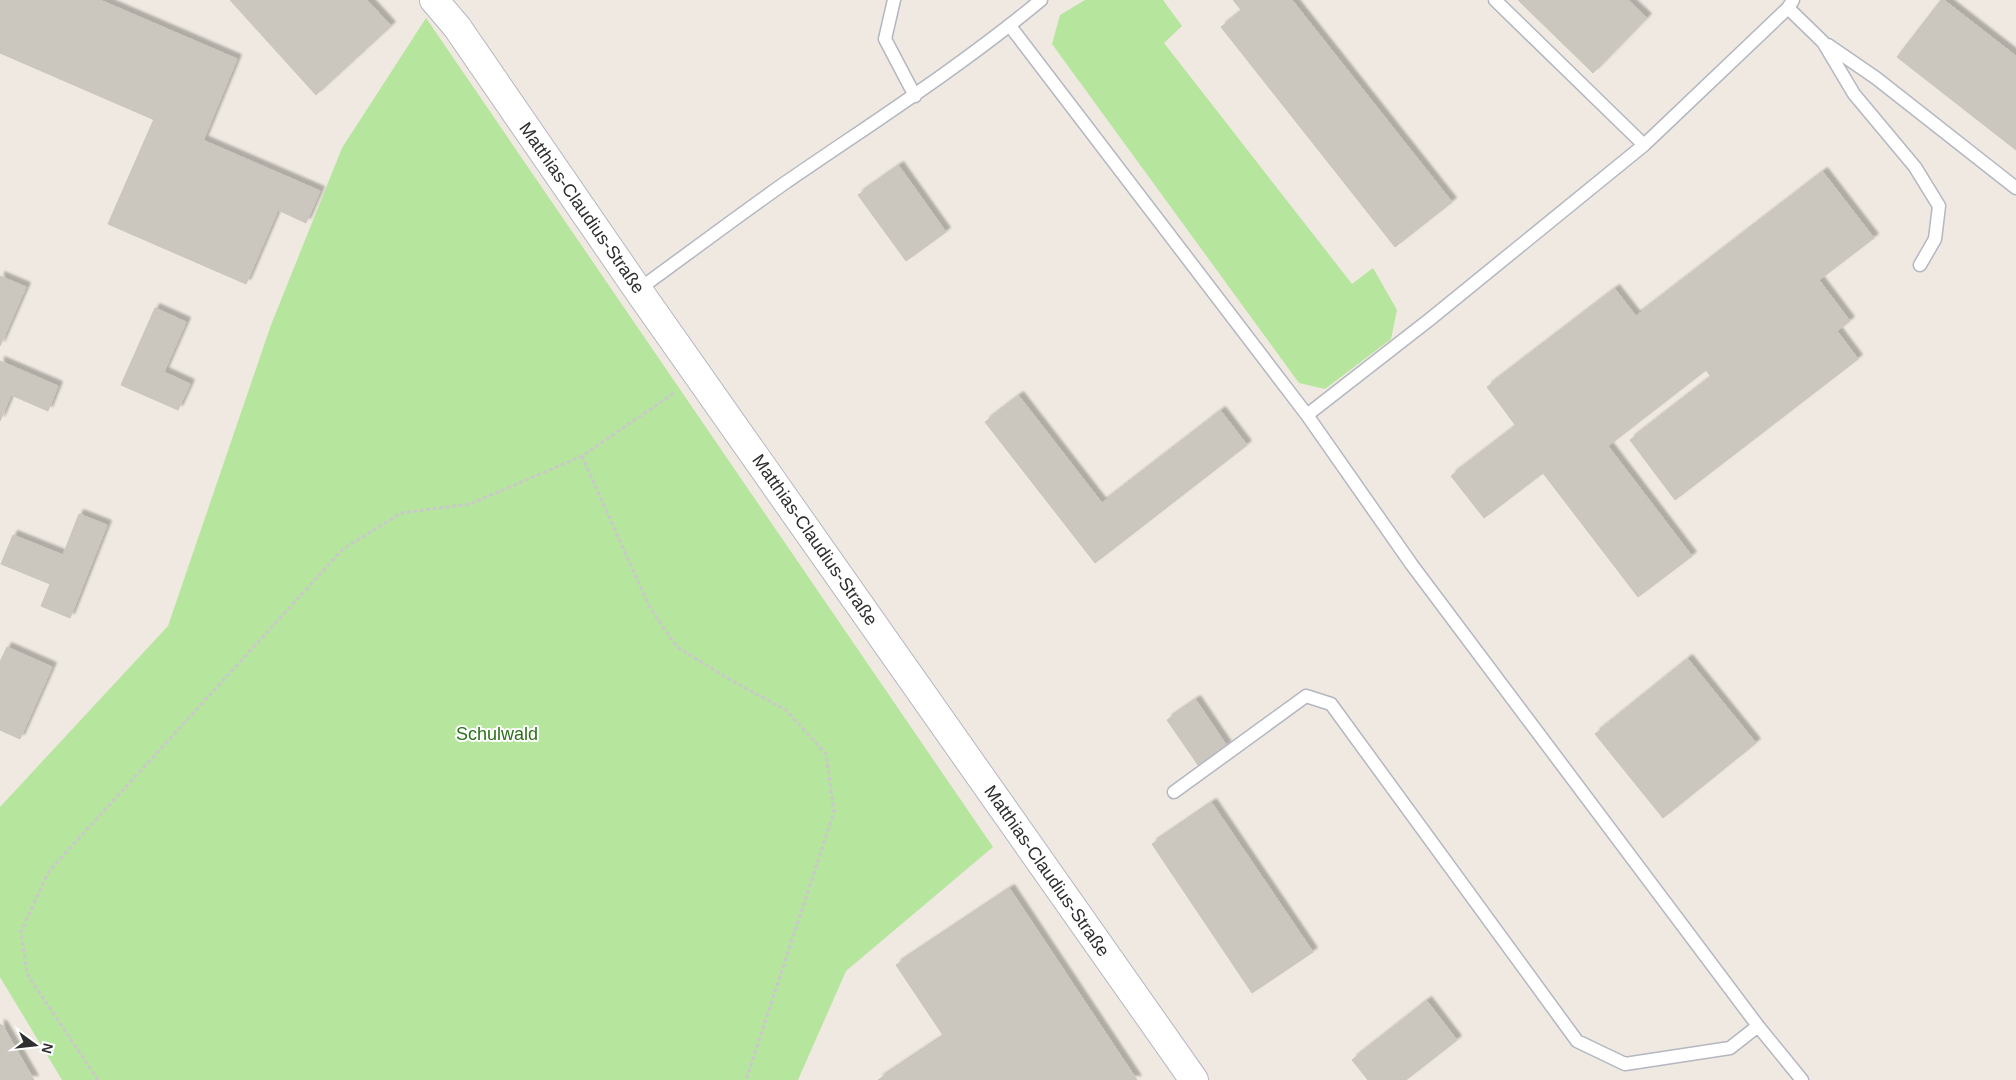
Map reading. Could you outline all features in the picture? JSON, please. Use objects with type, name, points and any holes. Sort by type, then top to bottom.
[{"type":"street","name":"Matthias-Claudius-Straße","points":[[434,0],[457,28],[638,290],[1194,1080]]},
{"type":"lane","points":[[894,0],[885,38],[915,96]]},
{"type":"lane","points":[[638,290],[782,185],[915,96],[1010,26],[1041,0]]},
{"type":"lane","points":[[1495,0],[1644,145]]},
{"type":"lane","points":[[1307,415],[1429,320],[1644,145],[1791,4],[1823,42],[1854,94],[1915,167],[1939,206],[1935,239],[1920,265]]},
{"type":"lane","points":[[1010,26],[1307,415],[1418,573],[1758,1026],[1802,1080]]},
{"type":"lane","points":[[1823,42],[1876,78],[2016,188]]},
{"type":"lane","points":[[1174,792],[1306,696],[1331,704],[1577,1041],[1625,1064],[1730,1048],[1758,1026]]},
{"type":"path","points":[[98,1080],[27,974],[21,931],[49,871],[343,549],[401,513],[470,504],[582,456],[700,376]]},
{"type":"path","points":[[582,456],[649,606],[678,648],[786,710],[826,754],[834,812],[746,1080]]},
{"type":"green space","points":[[1085,0],[1163,0],[1182,26],[1164,43],[1352,284],[1373,268],[1397,310],[1391,339],[1325,389],[1299,383],[1052,44],[1060,15]]},
{"type":"green space","name":"Schulwald","points":[[426,18],[993,847],[846,971],[798,1080],[62,1080],[0,977],[0,807],[168,626],[271,325],[342,148]]},
{"type":"building","points":[[0,0],[100,0],[237,59],[203,141],[0,53]]},
{"type":"building","points":[[230,0],[367,0],[391,26],[316,95]]},
{"type":"building","points":[[1233,0],[1292,0],[1452,202],[1395,247],[1221,27],[1242,11]]},
{"type":"building","points":[[1518,0],[1628,0],[1647,18],[1593,73]]},
{"type":"building","points":[[1941,0],[1944,0],[2016,56],[2016,150],[1897,57]]},
{"type":"building","points":[[154,119],[320,191],[306,223],[278,210],[246,284],[108,224]]},
{"type":"building","points":[[899,166],[946,232],[906,261],[858,195]]},
{"type":"building","points":[[1823,172],[1874,238],[1819,280],[1850,321],[1837,331],[1858,359],[1675,500],[1630,440],[1711,377],[1706,370],[1608,446],[1692,556],[1638,597],[1543,473],[1484,518],[1451,476],[1516,426],[1487,387],[1615,289],[1636,316]]},
{"type":"building","points":[[0,276],[26,287],[0,346]]},
{"type":"building","points":[[155,308],[186,322],[164,372],[190,384],[178,410],[121,385]]},
{"type":"building","points":[[0,361],[58,386],[48,411],[11,395],[0,421]]},
{"type":"building","points":[[1019,396],[1102,503],[1221,411],[1247,445],[1095,563],[985,422]]},
{"type":"building","points":[[79,514],[107,525],[70,618],[41,606],[50,584],[1,564],[13,535],[63,555]]},
{"type":"building","points":[[7,647],[52,667],[20,739],[0,730],[0,662]]},
{"type":"building","points":[[1688,659],[1756,743],[1663,818],[1595,734]]},
{"type":"building","points":[[1196,700],[1227,746],[1198,765],[1167,720]]},
{"type":"building","points":[[1212,803],[1313,952],[1252,993],[1152,844]]},
{"type":"building","points":[[1010,889],[1137,1080],[973,1080],[896,965]]},
{"type":"building","points":[[1427,1001],[1457,1040],[1406,1080],[1368,1080],[1352,1060]]},
{"type":"building","points":[[0,1024],[3,1026],[34,1080],[0,1080]]},
{"type":"building","points":[[944,1036],[973,1080],[878,1080]]}]
